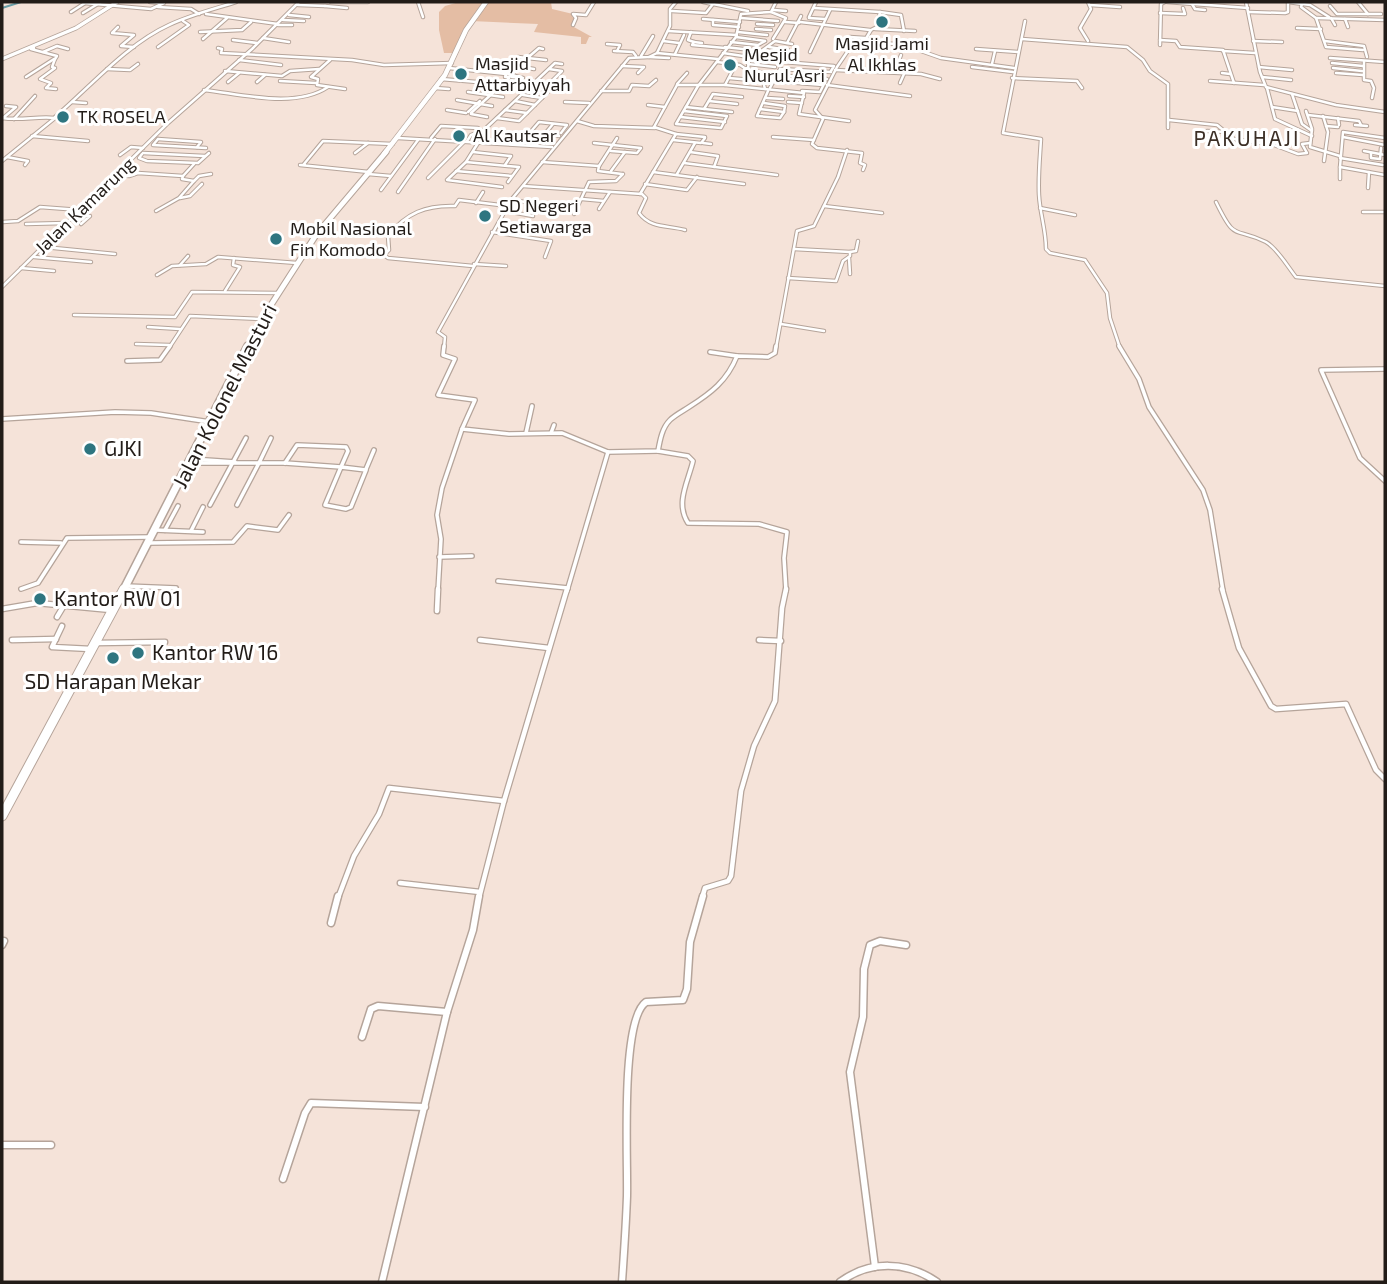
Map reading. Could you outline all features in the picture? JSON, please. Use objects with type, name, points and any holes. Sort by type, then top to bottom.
[{"type":"main road","name":"Jalan Kolonel Masturi","points":[[2,816],[153,534],[262,319],[326,222],[398,138],[441,79],[453,68],[466,30],[485,2]]},
{"type":"street","points":[[71,12],[85,2],[110,6],[159,5],[191,9],[200,15]]},
{"type":"street","points":[[83,13],[101,2]]},
{"type":"street","points":[[2,57],[10,57],[76,28],[117,2]]},
{"type":"street","points":[[124,6],[131,2]]},
{"type":"street","points":[[137,8],[145,2]]},
{"type":"street","points":[[150,2],[159,5]]},
{"type":"street","points":[[2,160],[134,47],[171,23],[236,2]]},
{"type":"street","points":[[308,5],[313,2]]},
{"type":"street","points":[[325,6],[330,2],[368,2]]},
{"type":"street","points":[[418,2],[423,17]]},
{"type":"street","points":[[573,25],[576,19],[573,14],[586,16],[594,2]]},
{"type":"street","points":[[659,53],[668,31],[671,11],[677,2]]},
{"type":"street","points":[[703,2],[749,13]]},
{"type":"street","points":[[772,11],[776,2]]},
{"type":"street","points":[[816,2],[809,18],[825,19]]},
{"type":"street","points":[[1160,45],[1158,33],[1161,5],[1166,2],[1210,3],[1285,13],[1288,12],[1288,2],[1310,5],[1330,18],[1335,25]]},
{"type":"street","points":[[1246,2],[1255,53],[1275,119],[1288,121],[1298,132],[1312,136]]},
{"type":"street","points":[[1359,2],[1365,2]]},
{"type":"street","points":[[1359,2],[1372,19]]},
{"type":"street","points":[[298,3],[347,8]]},
{"type":"street","name":"Jalan Kamarung","points":[[2,287],[156,139],[168,123],[240,60],[298,3]]},
{"type":"street","points":[[1088,41],[1080,28],[1091,9],[1089,3],[1120,8]]},
{"type":"street","points":[[1192,3],[1195,9],[1205,10]]},
{"type":"street","points":[[671,11],[706,13],[713,4]]},
{"type":"street","points":[[150,8],[159,5]]},
{"type":"street","points":[[845,11],[847,5]]},
{"type":"street","points":[[1301,13],[1302,5]]},
{"type":"street","points":[[1302,5],[1317,18],[1326,47],[1363,50]]},
{"type":"street","points":[[1330,6],[1336,14],[1381,14]]},
{"type":"street","points":[[814,8],[901,15],[904,31]]},
{"type":"street","points":[[1160,13],[1185,14],[1183,8]]},
{"type":"street","points":[[810,52],[830,10]]},
{"type":"street","points":[[772,11],[786,17],[773,39]]},
{"type":"street","points":[[685,109],[727,116],[721,129],[677,125],[680,117],[698,86],[737,35],[742,14],[786,11]]},
{"type":"street","points":[[775,75],[829,76],[854,42],[865,40],[880,12]]},
{"type":"street","points":[[205,14],[292,25]]},
{"type":"street","points":[[288,15],[309,17]]},
{"type":"street","points":[[787,43],[802,16]]},
{"type":"street","points":[[203,39],[228,17]]},
{"type":"street","points":[[755,34],[759,17]]},
{"type":"street","points":[[703,19],[740,20],[759,17],[778,21]]},
{"type":"street","points":[[1317,18],[1385,20]]},
{"type":"street","points":[[1345,19],[1348,27]]},
{"type":"street","points":[[158,47],[190,24],[183,20]]},
{"type":"street","points":[[283,20],[304,21]]},
{"type":"street","points":[[713,20],[714,25],[739,27]]},
{"type":"street","points":[[1379,20],[1385,25]]},
{"type":"street","points":[[1024,21],[1003,133],[1041,139],[1040,208],[1046,227],[1048,253],[1085,260],[1103,284],[1121,351],[1139,379],[1149,407],[1203,491],[1210,510],[1220,581],[1239,648],[1255,679],[1275,709],[1346,704],[1375,768],[1385,779]]},
{"type":"street","points":[[200,32],[243,30],[252,22]]},
{"type":"street","points":[[785,22],[915,31]]},
{"type":"street","points":[[757,27],[773,25]]},
{"type":"street","points":[[118,27],[112,33],[134,34],[121,46],[134,47]]},
{"type":"street","points":[[757,27],[771,30]]},
{"type":"street","points":[[1154,27],[1159,27]]},
{"type":"street","points":[[844,34],[846,28]]},
{"type":"street","points":[[1297,28],[1321,29]]},
{"type":"street","points":[[668,31],[767,35]]},
{"type":"street","points":[[691,32],[688,40],[702,43]]},
{"type":"street","points":[[719,34],[713,44],[727,48]]},
{"type":"street","points":[[674,54],[684,35]]},
{"type":"street","points":[[731,42],[759,45],[765,41],[737,35]]},
{"type":"street","points":[[638,57],[653,36]]},
{"type":"street","points":[[664,42],[668,36]]},
{"type":"street","points":[[1265,36],[1267,41]]},
{"type":"street","points":[[848,40],[850,37],[920,45],[925,47],[921,51],[931,54],[1014,70]]},
{"type":"street","points":[[263,38],[289,42]]},
{"type":"street","points":[[1021,39],[1057,43],[1088,41],[1129,48],[1150,71],[1167,83],[1168,128]]},
{"type":"street","points":[[233,40],[258,43]]},
{"type":"street","points":[[1160,40],[1176,41],[1180,47],[1255,53]]},
{"type":"street","points":[[746,70],[752,57],[775,41],[792,44]]},
{"type":"street","points":[[1253,41],[1282,42]]},
{"type":"street","points":[[1325,41],[1364,46],[1367,57]]},
{"type":"street","points":[[664,42],[679,43]]},
{"type":"street","points":[[694,42],[692,46],[752,50],[743,56],[723,53]]},
{"type":"street","points":[[40,79],[55,68],[52,67],[58,57],[34,49],[43,43]]},
{"type":"street","points":[[607,44],[620,45],[616,51],[633,52],[638,57]]},
{"type":"street","points":[[44,52],[57,46],[68,49]]},
{"type":"street","points":[[769,47],[788,50]]},
{"type":"street","points":[[218,48],[222,50],[220,53],[453,68],[509,76]]},
{"type":"street","points":[[975,49],[1018,52]]},
{"type":"street","points":[[992,64],[995,51]]},
{"type":"street","points":[[1223,51],[1234,83]]},
{"type":"street","points":[[760,52],[784,55]]},
{"type":"street","points":[[649,57],[659,53],[717,60],[737,64],[746,70],[770,74]]},
{"type":"street","points":[[896,74],[901,55]]},
{"type":"street","points":[[518,57],[546,60]]},
{"type":"street","points":[[752,57],[834,66],[815,114]]},
{"type":"street","points":[[305,58],[280,81],[316,83],[345,89]]},
{"type":"street","points":[[552,147],[629,58],[669,58]]},
{"type":"street","points":[[1330,58],[1363,69]]},
{"type":"street","points":[[55,59],[26,78],[51,83],[46,88],[56,89]]},
{"type":"street","points":[[316,83],[318,79],[311,77],[330,59]]},
{"type":"street","points":[[469,113],[530,59]]},
{"type":"street","points":[[240,60],[281,65]]},
{"type":"street","points":[[488,61],[534,69]]},
{"type":"street","points":[[978,68],[979,62]]},
{"type":"street","points":[[1336,73],[1385,62]]},
{"type":"street","points":[[428,178],[469,136],[484,130],[555,63],[562,64]]},
{"type":"street","points":[[1332,63],[1363,69]]},
{"type":"street","points":[[107,69],[130,70],[138,64]]},
{"type":"street","points":[[721,91],[737,64]]},
{"type":"street","points":[[748,64],[775,67]]},
{"type":"street","points":[[42,66],[52,67]]},
{"type":"street","points":[[621,66],[644,67],[638,73]]},
{"type":"street","points":[[972,67],[1014,70]]},
{"type":"street","points":[[1259,67],[1292,70]]},
{"type":"street","points":[[1333,68],[1363,69]]},
{"type":"street","points":[[292,71],[320,69]]},
{"type":"street","points":[[543,90],[562,72],[549,69]]},
{"type":"street","points":[[764,103],[785,106],[780,118],[757,116],[780,69],[829,76]]},
{"type":"street","points":[[1363,69],[1364,80],[1371,82],[1374,88],[1372,98]]},
{"type":"street","points":[[835,70],[921,74],[941,77],[940,79]]},
{"type":"street","points":[[225,71],[283,77]]},
{"type":"street","points":[[1222,71],[1230,72]]},
{"type":"street","points":[[228,82],[239,72]]},
{"type":"street","points":[[486,72],[509,76]]},
{"type":"street","points":[[655,128],[687,73]]},
{"type":"street","points":[[257,82],[266,74]]},
{"type":"street","points":[[900,83],[904,74]]},
{"type":"street","points":[[491,79],[495,75]]},
{"type":"street","points":[[1262,77],[1291,80]]},
{"type":"street","points":[[729,78],[763,81],[764,89]]},
{"type":"street","points":[[1012,78],[1073,81],[1079,82],[1082,88]]},
{"type":"street","points":[[441,79],[477,82]]},
{"type":"street","points":[[601,90],[629,91],[632,85],[649,86],[656,80]]},
{"type":"street","points":[[1073,81],[1073,89]]},
{"type":"street","points":[[1210,81],[1265,86],[1336,105],[1385,112]]},
{"type":"street","points":[[773,82],[825,85],[910,96]]},
{"type":"street","points":[[489,84],[512,88]]},
{"type":"street","points":[[1247,84],[1249,90]]},
{"type":"street","points":[[678,85],[804,93],[799,114],[815,114],[849,121]]},
{"type":"street","points":[[769,90],[820,92],[825,85]]},
{"type":"street","points":[[203,90],[278,97],[308,95],[328,87]]},
{"type":"street","points":[[739,93],[741,87]]},
{"type":"street","points":[[435,88],[449,89]]},
{"type":"street","points":[[496,118],[518,121],[549,92],[529,88]]},
{"type":"street","points":[[752,93],[755,88]]},
{"type":"street","points":[[468,92],[503,97]]},
{"type":"street","points":[[1292,93],[1302,124],[1312,131]]},
{"type":"street","points":[[522,94],[542,98]]},
{"type":"street","points":[[704,109],[713,94],[742,97]]},
{"type":"street","points":[[13,119],[35,96]]},
{"type":"street","points":[[789,96],[804,97]]},
{"type":"street","points":[[766,97],[783,99]]},
{"type":"street","points":[[457,100],[492,106]]},
{"type":"street","points":[[514,101],[535,105]]},
{"type":"street","points":[[709,101],[737,104]]},
{"type":"street","points":[[72,102],[86,103]]},
{"type":"street","points":[[565,102],[590,103]]},
{"type":"street","points":[[788,102],[802,103]]},
{"type":"street","points":[[648,105],[665,107]]},
{"type":"street","points":[[2,118],[16,107],[6,106]]},
{"type":"street","points":[[1272,107],[1314,112],[1367,126]]},
{"type":"street","points":[[685,109],[732,112]]},
{"type":"street","points":[[760,109],[783,112]]},
{"type":"street","points":[[447,110],[487,117]]},
{"type":"street","points":[[505,110],[527,113]]},
{"type":"street","points":[[1327,111],[1328,117]]},
{"type":"street","points":[[1307,113],[1312,131],[1312,149],[1383,165]]},
{"type":"street","points":[[1323,116],[1326,126],[1324,161]]},
{"type":"street","points":[[2,118],[23,121],[55,117]]},
{"type":"street","points":[[680,117],[725,122]]},
{"type":"street","points":[[822,117],[812,145],[863,154],[860,163],[865,165],[863,170]]},
{"type":"street","points":[[1326,126],[1339,126],[1338,118]]},
{"type":"street","points":[[1169,120],[1214,124],[1234,139],[1274,145],[1300,155],[1307,153],[1302,144],[1310,143]]},
{"type":"street","points":[[576,121],[594,126],[655,128],[676,134],[705,137],[704,143]]},
{"type":"street","points":[[437,611],[441,539],[437,527],[439,508],[462,429],[475,400],[438,395],[455,359],[443,355],[445,337],[438,332],[511,200],[567,125],[538,122],[520,145]]},
{"type":"street","points":[[536,145],[554,123]]},
{"type":"street","points":[[398,192],[441,126],[478,128]]},
{"type":"street","points":[[1207,131],[1227,132]]},
{"type":"street","points":[[530,132],[559,136]]},
{"type":"street","points":[[1340,179],[1340,157],[1345,132],[1385,138]]},
{"type":"street","points":[[640,194],[676,134]]},
{"type":"street","points":[[73,140],[81,135]]},
{"type":"street","points":[[32,136],[88,141]]},
{"type":"street","points":[[774,137],[814,140]]},
{"type":"street","points":[[1343,137],[1385,145]]},
{"type":"street","points":[[398,138],[552,147]]},
{"type":"street","points":[[598,166],[611,151],[617,138]]},
{"type":"street","points":[[196,148],[201,141],[156,139],[153,145],[196,148],[206,148]]},
{"type":"street","points":[[381,190],[419,139]]},
{"type":"street","points":[[73,140],[72,142],[78,143]]},
{"type":"street","points":[[673,140],[711,144]]},
{"type":"street","points":[[390,177],[304,164],[320,142],[393,144]]},
{"type":"street","points":[[359,149],[361,142]]},
{"type":"street","points":[[355,153],[369,143]]},
{"type":"street","points":[[478,143],[466,162],[447,180],[502,187]]},
{"type":"street","points":[[677,174],[695,143]]},
{"type":"street","points":[[594,144],[641,148],[638,153],[611,151]]},
{"type":"street","points":[[120,155],[131,147],[208,154],[200,163],[146,161],[139,157],[144,150]]},
{"type":"street","points":[[1364,152],[1371,153],[1371,158],[1380,159],[1383,155],[1381,148]]},
{"type":"street","points":[[710,352],[737,356],[773,356],[797,231],[813,227],[838,177],[847,150]]},
{"type":"street","points":[[473,152],[511,156],[505,165]]},
{"type":"street","points":[[610,172],[625,152]]},
{"type":"street","points":[[690,152],[718,156],[714,167]]},
{"type":"street","points":[[6,157],[28,161],[25,165]]},
{"type":"street","points":[[466,162],[519,168],[508,182]]},
{"type":"street","points":[[541,162],[598,166]]},
{"type":"street","points":[[194,163],[182,179],[194,181]]},
{"type":"street","points":[[684,163],[777,175]]},
{"type":"street","points":[[574,214],[589,182],[616,181],[623,175],[597,170],[598,166]]},
{"type":"street","points":[[1340,167],[1385,174]]},
{"type":"street","points":[[456,171],[512,176]]},
{"type":"street","points":[[653,172],[744,184]]},
{"type":"street","points":[[1368,172],[1368,188]]},
{"type":"street","points":[[116,175],[211,174]]},
{"type":"street","points":[[156,211],[179,198],[199,176]]},
{"type":"street","points":[[645,184],[687,190],[697,177]]},
{"type":"street","points":[[179,198],[190,196],[202,184]]},
{"type":"street","points":[[522,186],[640,194],[646,198],[639,213],[641,218],[654,226],[685,230]]},
{"type":"street","points":[[599,209],[611,191]]},
{"type":"street","points":[[476,203],[483,192]]},
{"type":"street","points":[[582,199],[604,201]]},
{"type":"street","points":[[506,266],[424,262],[386,257],[385,253],[389,250],[388,236],[404,216],[413,212],[431,206],[455,206],[458,200],[508,206]]},
{"type":"street","points":[[511,200],[546,205]]},
{"type":"street","points":[[1216,202],[1227,225],[1237,234],[1267,242],[1296,277],[1385,286]]},
{"type":"street","points":[[824,206],[882,212]]},
{"type":"street","points":[[3,222],[18,221],[40,208],[81,210]]},
{"type":"street","points":[[1040,208],[1075,215]]},
{"type":"street","points":[[505,211],[533,216]]},
{"type":"street","points":[[1363,212],[1385,212]]},
{"type":"street","points":[[76,215],[90,216],[81,224]]},
{"type":"street","points":[[26,224],[67,223]]},
{"type":"street","points":[[492,232],[551,241],[545,257]]},
{"type":"street","points":[[793,249],[850,252],[856,251],[858,241]]},
{"type":"street","points":[[43,247],[115,254]]},
{"type":"street","points":[[77,260],[87,251]]},
{"type":"street","points":[[850,252],[850,274]]},
{"type":"street","points":[[180,266],[188,256]]},
{"type":"street","points":[[33,257],[91,262]]},
{"type":"street","points":[[157,275],[172,266],[205,264],[218,257],[297,263]]},
{"type":"street","points":[[225,291],[240,267],[233,265],[234,258]]},
{"type":"street","points":[[789,278],[836,281],[843,261],[849,258]]},
{"type":"street","points":[[22,268],[54,271]]},
{"type":"street","points":[[2,279],[10,280]]},
{"type":"street","points":[[74,315],[175,317],[192,292],[278,293]]},
{"type":"street","points":[[127,360],[159,360],[192,315],[262,319]]},
{"type":"street","points":[[781,324],[824,331]]},
{"type":"street","points":[[148,327],[181,329]]},
{"type":"street","points":[[136,344],[170,345]]},
{"type":"street","points":[[658,451],[667,423],[729,376],[737,356]]},
{"type":"street","points":[[1385,369],[1321,370],[1360,458],[1385,481]]},
{"type":"street","points":[[526,433],[532,406]]},
{"type":"street","points":[[2,419],[115,412],[151,413],[211,423]]},
{"type":"street","points":[[551,433],[554,425]]},
{"type":"street","points":[[462,429],[551,433],[576,437],[608,452],[658,451],[693,459],[681,506],[684,520],[688,523],[759,524],[787,532],[784,558],[787,585],[782,608],[775,701],[754,746],[741,791],[731,876],[727,881],[705,888],[690,942],[686,995],[678,1002],[660,1000],[645,1003],[636,1018],[630,1056],[627,1201],[622,1282]]},
{"type":"street","points":[[210,505],[246,438]]},
{"type":"street","points":[[237,505],[271,438]]},
{"type":"street","points":[[285,463],[295,445],[346,447],[348,451],[327,506],[350,508],[374,450]]},
{"type":"street","points":[[382,1282],[447,1012],[473,930],[504,801],[538,695],[549,648],[608,452]]},
{"type":"street","points":[[191,461],[285,463],[366,470]]},
{"type":"street","points":[[166,528],[178,506]]},
{"type":"street","points":[[191,531],[203,507]]},
{"type":"street","points":[[21,589],[38,583],[62,543],[72,537],[153,534],[233,542],[244,527],[278,530],[289,515]]},
{"type":"street","points":[[153,534],[166,528],[203,532]]},
{"type":"street","points":[[21,542],[62,543]]},
{"type":"street","points":[[439,556],[471,556]]},
{"type":"street","points":[[498,581],[568,588]]},
{"type":"street","points":[[125,586],[176,589]]},
{"type":"street","points":[[2,609],[37,603],[112,610]]},
{"type":"street","points":[[57,617],[63,607]]},
{"type":"street","points":[[62,626],[52,647],[165,642]]},
{"type":"street","points":[[12,640],[56,639]]},
{"type":"street","points":[[480,640],[549,648]]},
{"type":"street","points":[[759,640],[781,641]]},
{"type":"street","points":[[331,923],[349,862],[378,816],[389,788],[504,801]]},
{"type":"street","points":[[400,883],[480,892]]},
{"type":"street","points":[[875,1267],[850,1072],[852,1053],[863,1017],[864,969],[870,946],[880,940],[906,945]]},
{"type":"street","points":[[362,1037],[374,1007],[447,1012]]},
{"type":"street","points":[[283,1179],[305,1113],[311,1103],[425,1107]]},
{"type":"street","points":[[2,1145],[51,1145]]},
{"type":"street","points":[[840,1282],[858,1272],[875,1267],[919,1270],[937,1282]]},
{"type":"shaded area","points":[[459,2],[551,2],[552,9],[573,14],[572,17],[575,18],[572,26],[592,37],[589,37],[586,44],[581,44],[581,37],[534,32],[538,24],[471,21],[456,53],[444,53],[439,30],[439,12],[445,6]]},
{"type":"waterway","points":[[2,8],[21,2]]},
{"type":"place","name":"Masjid Jami Al Ikhlas","points":[[882,22]]},
{"type":"place","name":"Mesjid Nurul Asri","points":[[730,65]]},
{"type":"place","name":"Masjid Attarbiyyah","points":[[461,74]]},
{"type":"place","name":"TK ROSELA","points":[[63,117]]},
{"type":"place","name":"Al Kautsar","points":[[459,136]]},
{"type":"place","name":"SD Negeri Setiawarga","points":[[485,216]]},
{"type":"place","name":"Mobil Nasional Fin Komodo","points":[[276,239]]},
{"type":"place","name":"GJKI","points":[[90,449]]},
{"type":"place","name":"Kantor RW 01","points":[[40,599]]},
{"type":"place","name":"Kantor RW 16","points":[[138,653]]},
{"type":"place","name":"SD Harapan Mekar","points":[[113,658]]},
{"type":"district","name":"PAKUHAJI","points":[[1247,139]]}]
